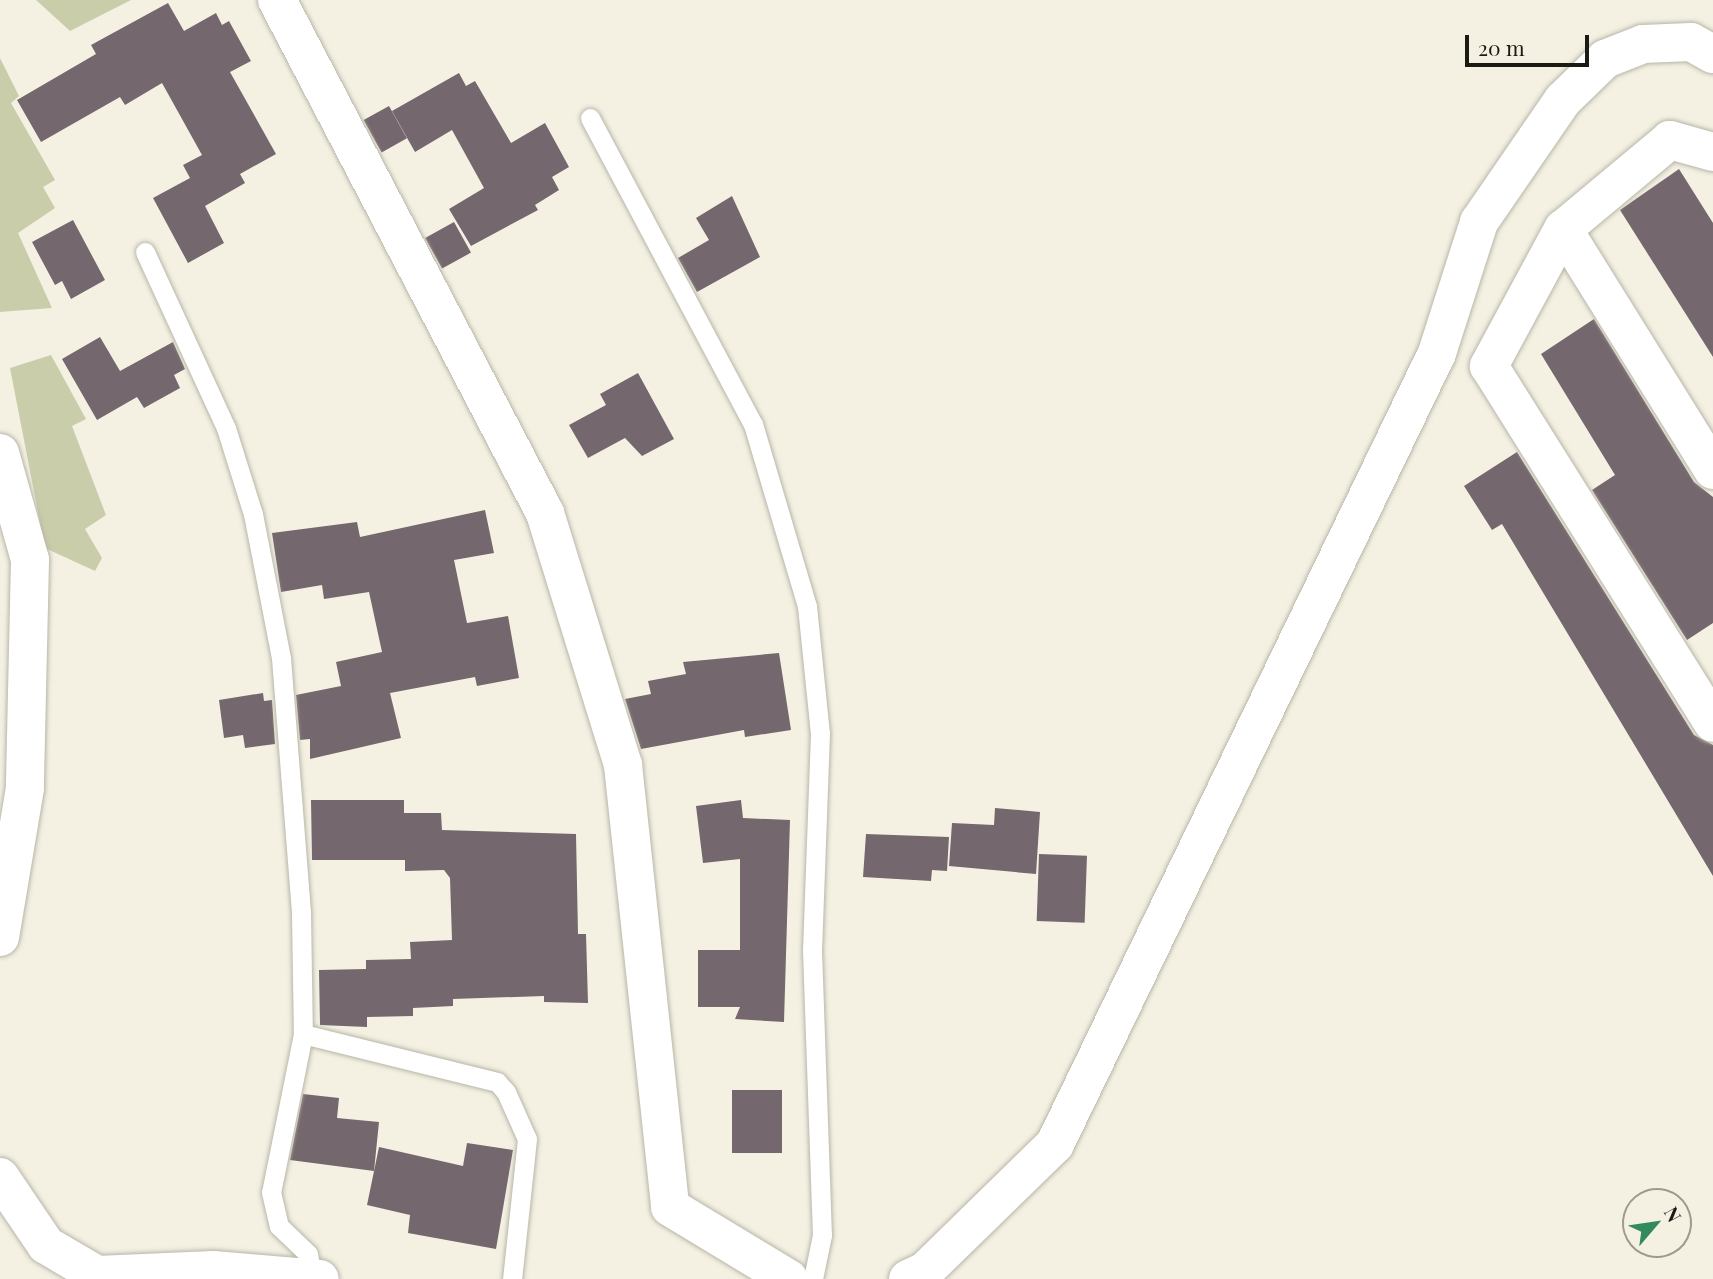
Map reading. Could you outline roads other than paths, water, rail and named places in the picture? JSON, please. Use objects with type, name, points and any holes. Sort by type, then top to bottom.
[{"type":"street","points":[[277,0],[545,513],[623,765],[670,1206],[789,1279]]},
{"type":"street","points":[[908,1279],[925,1271],[1055,1144],[1437,353],[1479,222],[1563,100],[1605,59],[1643,44],[1691,42],[1713,54]]},
{"type":"street","points":[[1713,152],[1670,140],[1563,229],[1489,366],[1713,723]]},
{"type":"street","points":[[1563,229],[1713,470]]},
{"type":"street","points":[[0,453],[30,560],[25,788],[0,937]]},
{"type":"street","points":[[0,1177],[46,1244],[97,1275],[213,1270],[316,1278]]},
{"type":"lane","points":[[590,118],[753,424],[807,606],[820,733],[812,950],[822,1235],[813,1279]]},
{"type":"lane","points":[[145,252],[226,428],[269,585],[292,773],[303,1034],[271,1192],[279,1226],[308,1254],[316,1278]]},
{"type":"lane","points":[[303,1034],[497,1082],[506,1092],[527,1139],[512,1279]]}]
